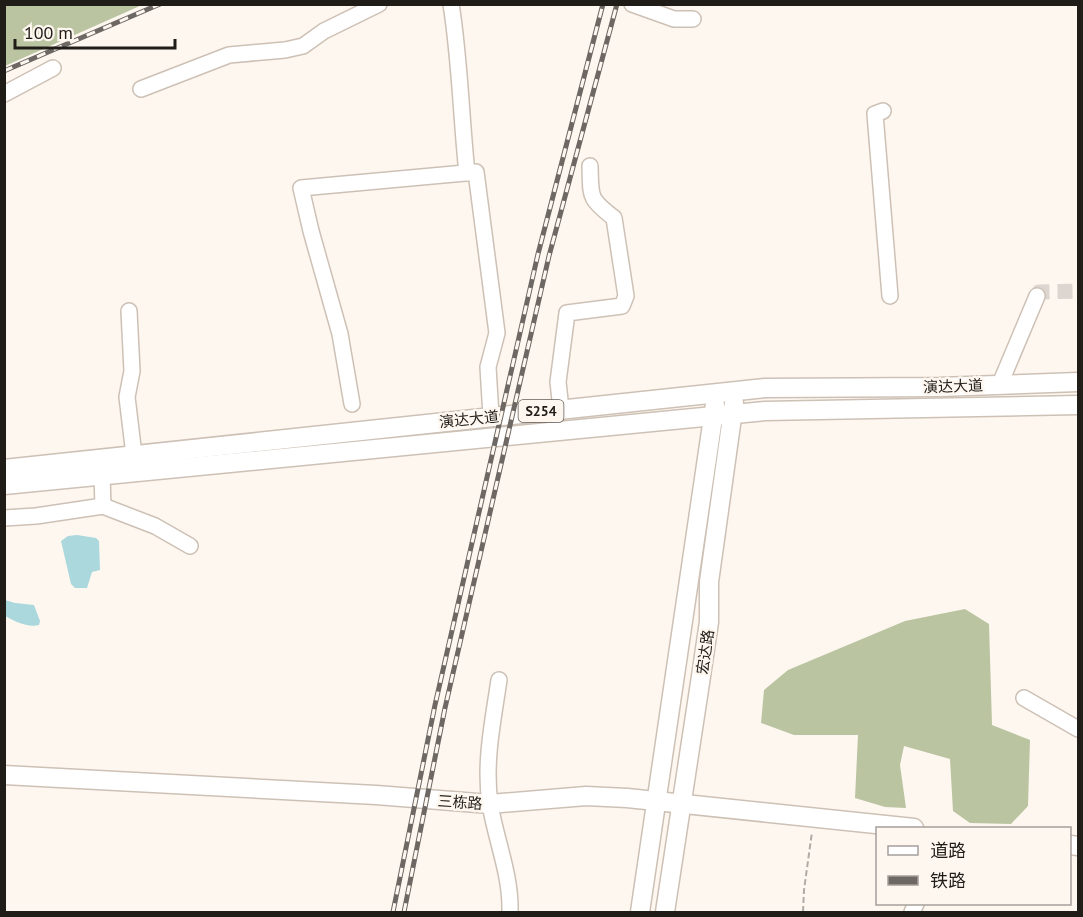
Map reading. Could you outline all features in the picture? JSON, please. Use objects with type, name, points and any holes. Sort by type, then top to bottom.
[{"type":"main road","name":"演达大道","points":[[4,469],[765,388],[1078,381]]},
{"type":"main road","name":"宏达路","points":[[665,912],[705,652],[709,622],[709,582],[736,391]]},
{"type":"main road","name":"宏达路","points":[[640,912],[716,393]]},
{"type":"main road","name":"演达大道","points":[[4,485],[776,410],[1078,405]]},
{"type":"main road","name":"三栋路","points":[[4,775],[367,794],[490,804],[586,796],[681,803],[904,827]]},
{"type":"street","points":[[141,89],[229,55],[303,46],[324,31],[379,4]]},
{"type":"street","points":[[451,4],[457,42],[466,173]]},
{"type":"street","points":[[632,4],[674,20],[693,19]]},
{"type":"street","points":[[4,93],[53,68]]},
{"type":"street","points":[[883,111],[875,114],[890,296]]},
{"type":"street","points":[[561,409],[558,382],[567,313],[622,306],[626,296],[614,218],[594,203],[590,166]]},
{"type":"street","points":[[352,404],[340,334],[310,231],[302,188],[476,172],[497,333],[488,367],[491,416]]},
{"type":"street","points":[[1000,384],[1037,296]]},
{"type":"street","points":[[129,311],[132,371],[127,398],[134,454]]},
{"type":"street","points":[[102,475],[103,506]]},
{"type":"street","points":[[4,518],[36,516],[103,506],[155,526],[190,546]]},
{"type":"street","points":[[499,680],[487,760],[490,804],[511,891],[510,912]]},
{"type":"street","points":[[1024,698],[1078,729]]},
{"type":"path","points":[[803,912],[814,818]]},
{"type":"green space","points":[[5,4],[142,4],[142,5],[5,66]]},
{"type":"green space","points":[[965,609],[989,624],[992,725],[1030,740],[1028,806],[1011,824],[970,823],[953,811],[950,759],[904,746],[900,765],[906,808],[885,807],[855,798],[858,735],[794,735],[761,723],[764,690],[788,670],[905,621]]},
{"type":"water","points":[[68,536],[96,538],[99,541],[100,570],[92,572],[87,588],[75,588],[71,584],[61,541]]},
{"type":"water","points":[[5,600],[34,605],[40,621],[39,625],[26,625],[5,616]]},
{"type":"tunnel","points":[[1037,296],[1039,292],[1078,291]]},
{"type":"railway","points":[[4,71],[160,4]]},
{"type":"railway","points":[[393,912],[435,705],[538,254],[603,4]]},
{"type":"railway","points":[[404,912],[445,708],[549,256],[617,4]]}]
